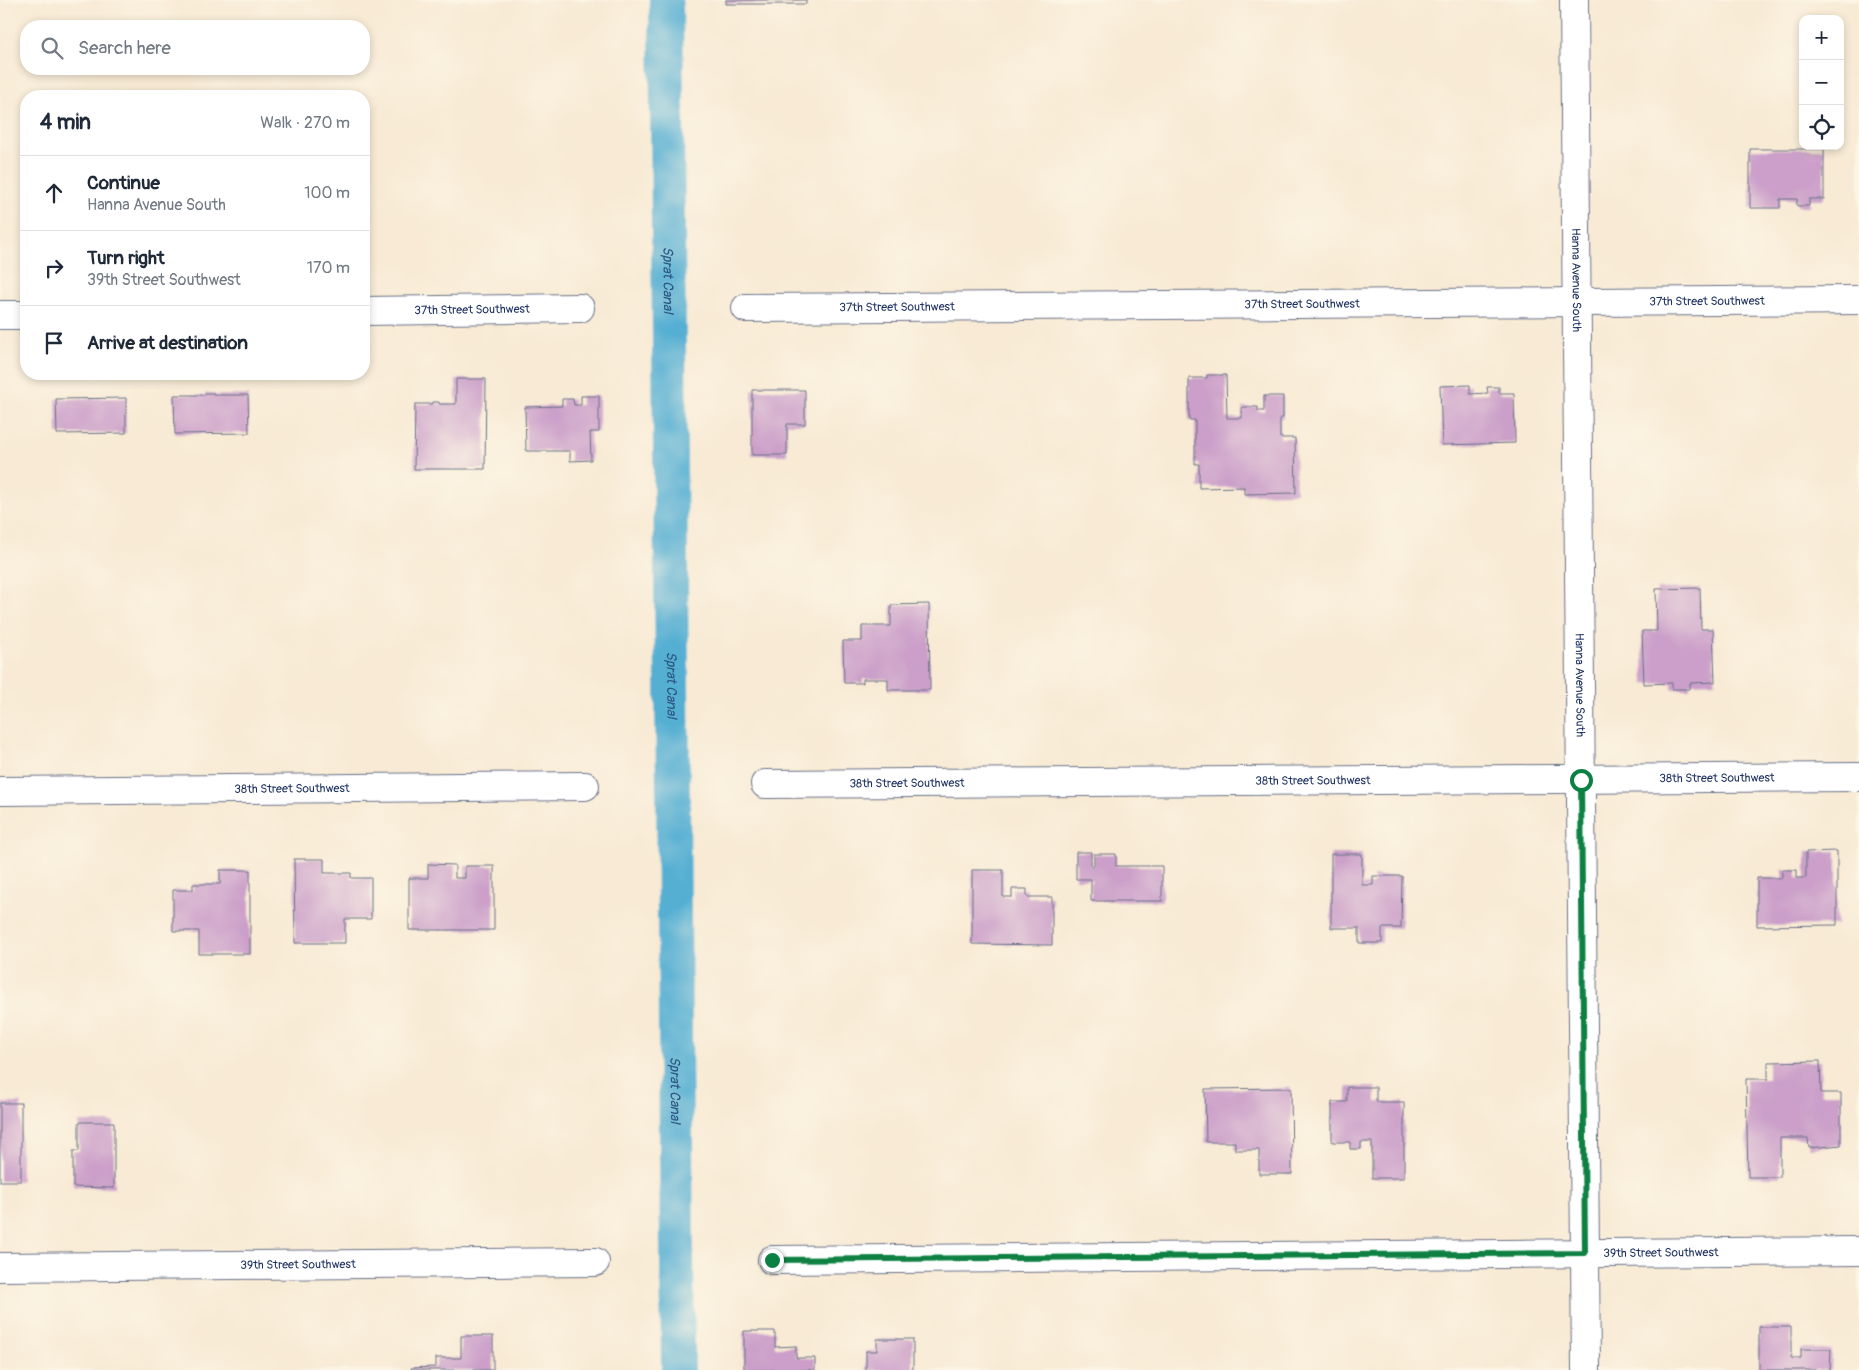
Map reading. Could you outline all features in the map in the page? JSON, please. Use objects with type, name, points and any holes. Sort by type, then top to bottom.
[{"type":"street","name":"Hanna Avenue South","points":[[1574,0],[1586,1370]]},
{"type":"street","name":"37th Street Southwest","points":[[746,308],[1859,300]]},
{"type":"street","name":"37th Street Southwest","points":[[370,310],[580,308]]},
{"type":"street","points":[[0,315],[20,315]]},
{"type":"street","name":"38th Street Southwest","points":[[765,784],[1859,777]]},
{"type":"street","name":"38th Street Southwest","points":[[0,791],[585,786]]},
{"type":"street","name":"39th Street Southwest","points":[[772,1260],[1859,1251]]},
{"type":"street","name":"39th Street Southwest","points":[[0,1267],[595,1262]]},
{"type":"building","points":[[726,0],[806,0],[806,4],[726,4]]},
{"type":"building","points":[[1750,149],[1824,150],[1824,199],[1809,199],[1809,206],[1797,206],[1797,199],[1780,199],[1780,208],[1750,208]]},
{"type":"building","points":[[1207,375],[1226,375],[1227,418],[1242,418],[1242,407],[1258,407],[1258,411],[1264,411],[1264,396],[1283,396],[1283,418],[1280,418],[1280,438],[1295,438],[1296,493],[1244,494],[1244,487],[1199,488],[1199,464],[1195,464],[1195,420],[1189,420],[1189,378],[1207,378]]},
{"type":"building","points":[[456,379],[486,379],[485,469],[414,469],[415,404],[439,402],[439,404],[456,404]]},
{"type":"building","points":[[1470,385],[1470,394],[1488,393],[1487,387],[1499,387],[1499,393],[1514,393],[1515,443],[1442,445],[1440,386]]},
{"type":"building","points":[[752,390],[805,390],[805,424],[787,424],[787,455],[752,455]]},
{"type":"building","points":[[205,393],[214,393],[214,395],[248,395],[249,433],[175,434],[174,395],[205,395]]},
{"type":"building","points":[[581,396],[599,396],[599,432],[590,432],[591,460],[570,461],[570,451],[526,451],[525,407],[562,406],[562,399],[573,399],[574,405],[581,405]]},
{"type":"building","points":[[126,398],[126,433],[57,434],[56,399]]},
{"type":"building","points":[[1700,588],[1701,629],[1713,629],[1715,682],[1690,683],[1690,689],[1672,689],[1672,683],[1644,684],[1642,631],[1657,631],[1656,589]]},
{"type":"building","points":[[929,604],[930,690],[888,690],[888,679],[863,679],[863,683],[844,683],[843,641],[862,641],[862,626],[891,626],[891,605]]},
{"type":"building","points":[[1837,851],[1837,925],[1757,926],[1757,878],[1782,878],[1782,870],[1797,870],[1797,878],[1806,878],[1806,852]]},
{"type":"building","points":[[1076,852],[1091,852],[1091,866],[1094,866],[1094,854],[1116,854],[1116,866],[1162,866],[1162,901],[1091,901],[1091,879],[1076,879]]},
{"type":"building","points":[[1331,854],[1362,854],[1362,885],[1373,885],[1373,876],[1402,876],[1401,928],[1382,928],[1382,943],[1359,943],[1359,928],[1331,928]]},
{"type":"building","points":[[294,859],[324,859],[324,873],[351,873],[351,878],[371,878],[371,919],[345,919],[345,943],[295,943]]},
{"type":"building","points":[[428,864],[455,865],[455,878],[465,878],[465,866],[494,866],[494,930],[409,930],[409,878],[428,878]]},
{"type":"building","points":[[220,870],[250,870],[250,954],[199,954],[199,931],[173,931],[173,890],[193,890],[193,884],[220,884]]},
{"type":"building","points":[[972,870],[1003,870],[1003,897],[1012,897],[1012,889],[1027,889],[1027,897],[1052,897],[1052,945],[972,944]]},
{"type":"building","points":[[1820,1061],[1821,1093],[1841,1093],[1841,1145],[1809,1148],[1808,1138],[1780,1138],[1780,1177],[1748,1177],[1746,1079],[1768,1079],[1768,1062]]},
{"type":"building","points":[[1347,1087],[1376,1087],[1376,1102],[1404,1102],[1404,1178],[1372,1178],[1372,1142],[1361,1142],[1361,1149],[1350,1149],[1350,1142],[1332,1142],[1332,1102],[1347,1102]]},
{"type":"building","points":[[1291,1088],[1292,1174],[1259,1174],[1259,1150],[1235,1150],[1235,1142],[1206,1142],[1205,1089]]},
{"type":"building","points":[[0,1103],[21,1103],[21,1181],[0,1181]]},
{"type":"building","points":[[79,1122],[114,1122],[114,1188],[73,1187],[73,1151],[79,1151]]},
{"type":"building","points":[[1759,1327],[1791,1327],[1791,1358],[1801,1358],[1801,1349],[1831,1349],[1830,1370],[1759,1370]]},
{"type":"building","points":[[744,1331],[775,1331],[775,1347],[796,1346],[796,1358],[815,1358],[815,1370],[744,1370]]},
{"type":"building","points":[[461,1336],[493,1336],[493,1370],[411,1370],[411,1368],[436,1367],[436,1358],[461,1358]]},
{"type":"building","points":[[877,1339],[913,1339],[913,1370],[866,1370],[866,1351],[877,1351]]},
{"type":"waterway","name":"Sprat Canal","points":[[666,0],[678,1370]]},
{"type":"route","points":[[772,1260],[1585,1253],[1581,780]]}]
